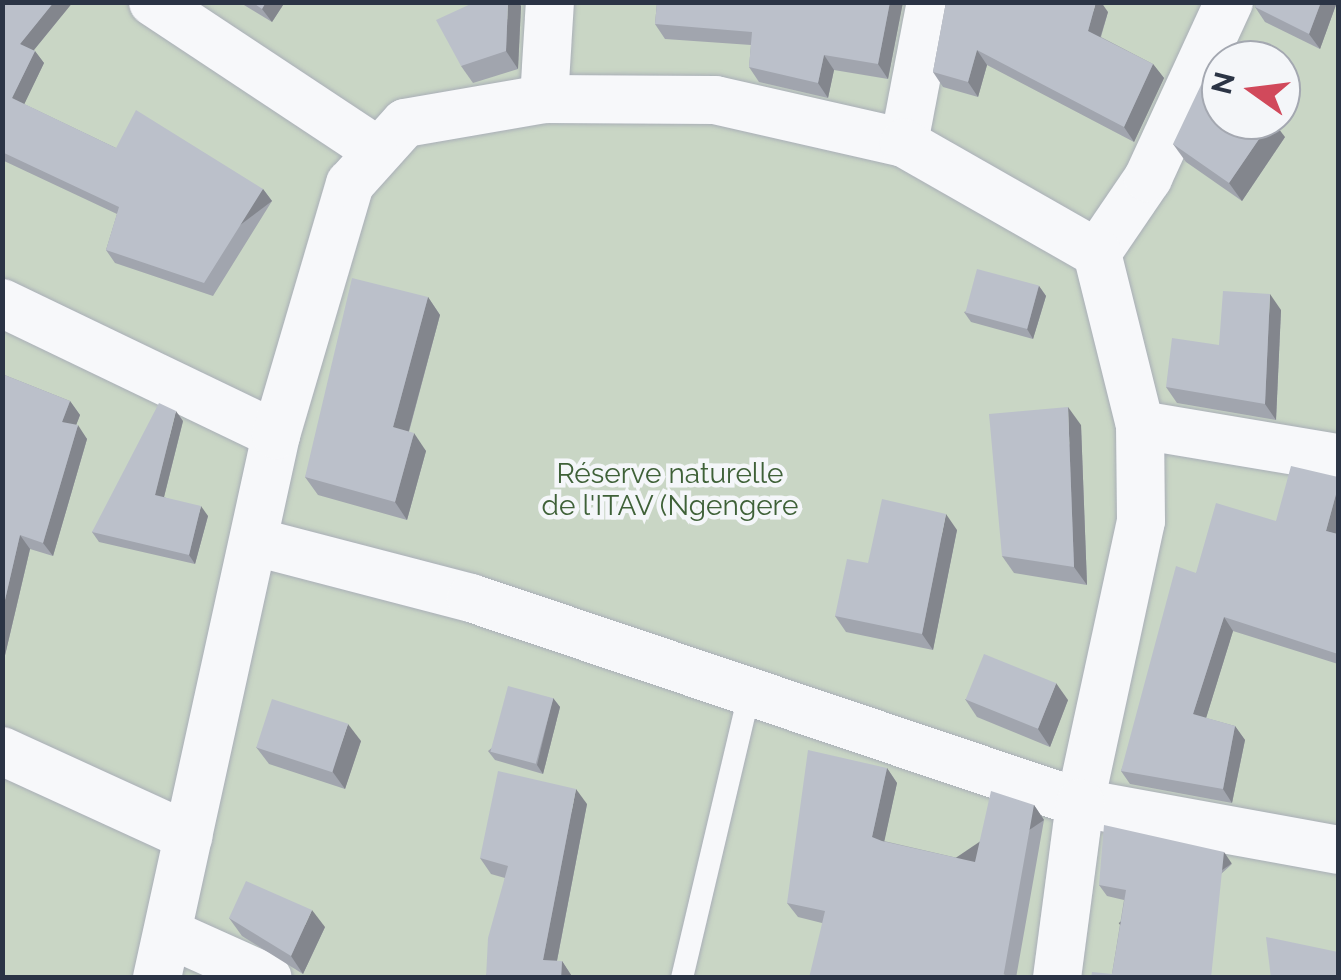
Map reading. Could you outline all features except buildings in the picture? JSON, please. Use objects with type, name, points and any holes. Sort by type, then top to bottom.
[{"type":"street","points":[[153,2],[377,150]]},
{"type":"street","points":[[544,99],[550,2]]},
{"type":"street","points":[[904,143],[931,2]]},
{"type":"street","points":[[1097,253],[1148,178],[1228,2]]},
{"type":"street","points":[[268,978],[163,956],[256,542],[276,434],[317,274],[350,184],[405,123],[544,99],[715,100],[904,143],[1097,253],[1140,425],[1129,606],[1080,803],[1057,978]]},
{"type":"street","points":[[2,303],[276,434]]},
{"type":"street","points":[[1140,425],[1338,458]]},
{"type":"street","points":[[256,542],[471,598],[1080,803],[1338,850]]},
{"type":"street","points":[[2,751],[188,836]]},
{"type":"lane","points":[[682,978],[750,691]]},
{"type":"green space","name":"Réserve naturelle de l'ITAV (Ngengere","points":[[3,3],[1338,3],[1338,977],[3,977]]}]
